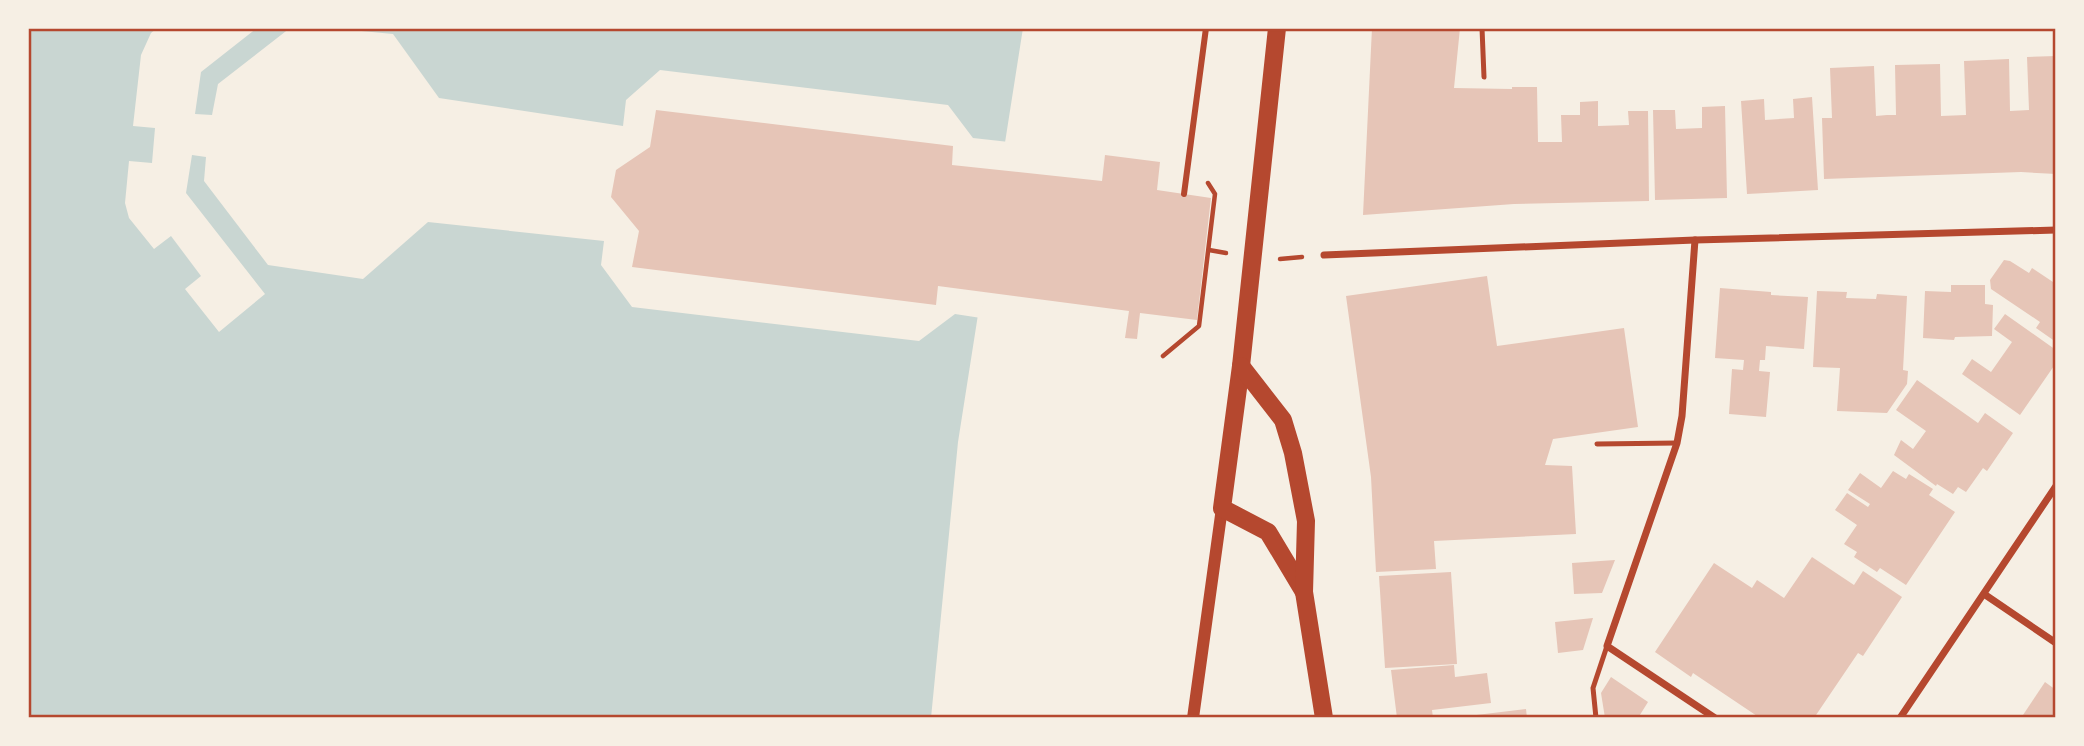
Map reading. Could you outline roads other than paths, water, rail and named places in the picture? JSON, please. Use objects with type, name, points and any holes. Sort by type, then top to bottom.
[{"type":"main road","points":[[1277,28],[1241,366],[1222,508],[1268,531],[1304,592]]},
{"type":"main road","points":[[1241,366],[1283,420],[1293,453],[1307,521],[1304,592],[1324,718]]},
{"type":"street","points":[[1184,194],[1206,28]]},
{"type":"street","points":[[1324,255],[1695,240],[2056,230]]},
{"type":"street","points":[[1695,240],[1682,416],[1676,443],[1607,646],[1715,718]]},
{"type":"street","points":[[1900,718],[2056,486]]},
{"type":"street","points":[[1193,718],[1222,508]]},
{"type":"street","points":[[1984,594],[2056,643]]},
{"type":"lane","points":[[1482,28],[1484,77]]},
{"type":"lane","points":[[1597,444],[1676,443]]},
{"type":"lane","points":[[1597,718],[1593,688],[1607,646]]}]
